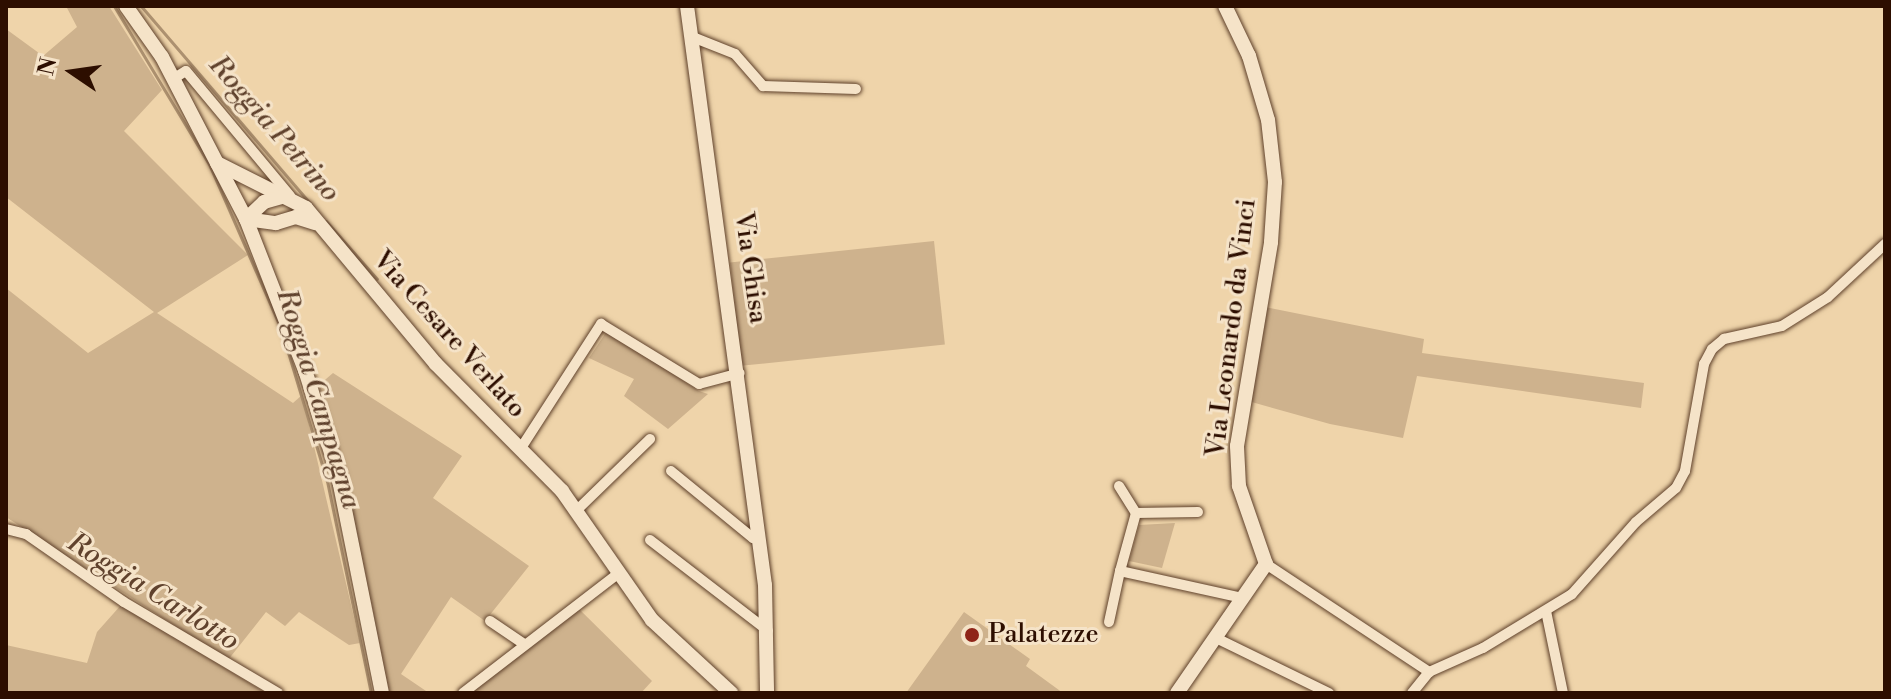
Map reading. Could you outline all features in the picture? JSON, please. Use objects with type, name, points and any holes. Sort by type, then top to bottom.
[{"type":"street","points":[[126,6],[173,79],[261,254],[338,475],[382,693]]},
{"type":"street","name":"Via Ghisa","points":[[687,6],[695,38],[740,373],[768,631],[767,693]]},
{"type":"street","name":"Via Leonardo da Vinci","points":[[1225,6],[1249,56],[1268,120],[1275,182],[1271,242],[1237,446],[1239,486],[1266,564]]},
{"type":"street","points":[[695,38],[735,54],[763,86],[856,89]]},
{"type":"street","name":"Via Cesare Verlato","points":[[173,79],[186,71],[458,389],[521,448],[577,510],[652,620],[731,693]]},
{"type":"street","name":"Via Cesare Verlato","points":[[217,163],[290,196]]},
{"type":"street","points":[[246,219],[273,197],[290,196]]},
{"type":"street","points":[[246,219],[276,223],[296,217],[319,225]]},
{"type":"street","points":[[261,254],[276,223]]},
{"type":"street","points":[[1412,693],[1429,672],[1546,611],[1598,570],[1636,522],[1676,488],[1685,471],[1704,364],[1712,349],[1724,339],[1782,326],[1828,297],[1885,244]]},
{"type":"street","points":[[521,448],[601,324],[705,386],[740,373]]},
{"type":"street","points":[[577,510],[650,439]]},
{"type":"street","points":[[671,471],[753,538],[759,537]]},
{"type":"street","points":[[1109,622],[1136,513],[1119,486]]},
{"type":"street","points":[[1136,513],[1198,512]]},
{"type":"street","points":[[6,529],[26,534],[124,602],[278,693]]},
{"type":"street","points":[[650,540],[768,631]]},
{"type":"street","points":[[1177,693],[1266,564],[1429,672]]},
{"type":"street","points":[[1120,571],[1243,598]]},
{"type":"street","points":[[463,693],[620,572]]},
{"type":"street","points":[[1546,611],[1563,693]]},
{"type":"street","points":[[490,621],[524,644]]},
{"type":"street","points":[[1216,638],[1329,693]]},
{"type":"shaded area","points":[[66,6],[109,6],[162,90],[124,131],[248,255],[157,313],[293,403],[302,395],[360,643],[349,645],[299,612],[285,626],[266,612],[228,660],[6,517],[6,288],[88,353],[154,312],[6,197],[6,29],[43,56],[77,27]]},
{"type":"shaded area","points":[[934,241],[945,344],[741,366],[730,262]]},
{"type":"shaded area","points":[[1265,307],[1424,339],[1422,353],[1644,383],[1641,408],[1417,376],[1403,438],[1330,424],[1248,401]]},
{"type":"shaded area","points":[[607,331],[708,394],[668,429],[624,396],[634,379],[589,358]]},
{"type":"shaded area","points":[[333,373],[462,456],[433,498],[529,566],[485,621],[451,597],[401,674],[429,693],[387,693],[319,385]]},
{"type":"shaded area","points":[[1175,523],[1162,568],[1129,561],[1139,525]]},
{"type":"shaded area","points":[[121,605],[266,693],[6,693],[6,645],[87,663],[97,632]]},
{"type":"shaded area","points":[[576,606],[652,681],[641,693],[462,693]]},
{"type":"shaded area","name":"Palatezze","points":[[964,612],[1030,659],[1026,666],[1063,693],[906,693]]},
{"type":"waterway","name":"Roggia Campagna","points":[[114,6],[209,164],[281,329],[327,481],[371,693]]},
{"type":"waterway","name":"Roggia Petrino","points":[[141,6],[311,204]]},
{"type":"waterway","name":"Roggia Petrino","points":[[326,221],[377,279]]},
{"type":"place","name":"Palatezze","points":[[972,635]]},
{"type":"water label","name":"Roggia Carlotto","points":[[153,592]]}]
